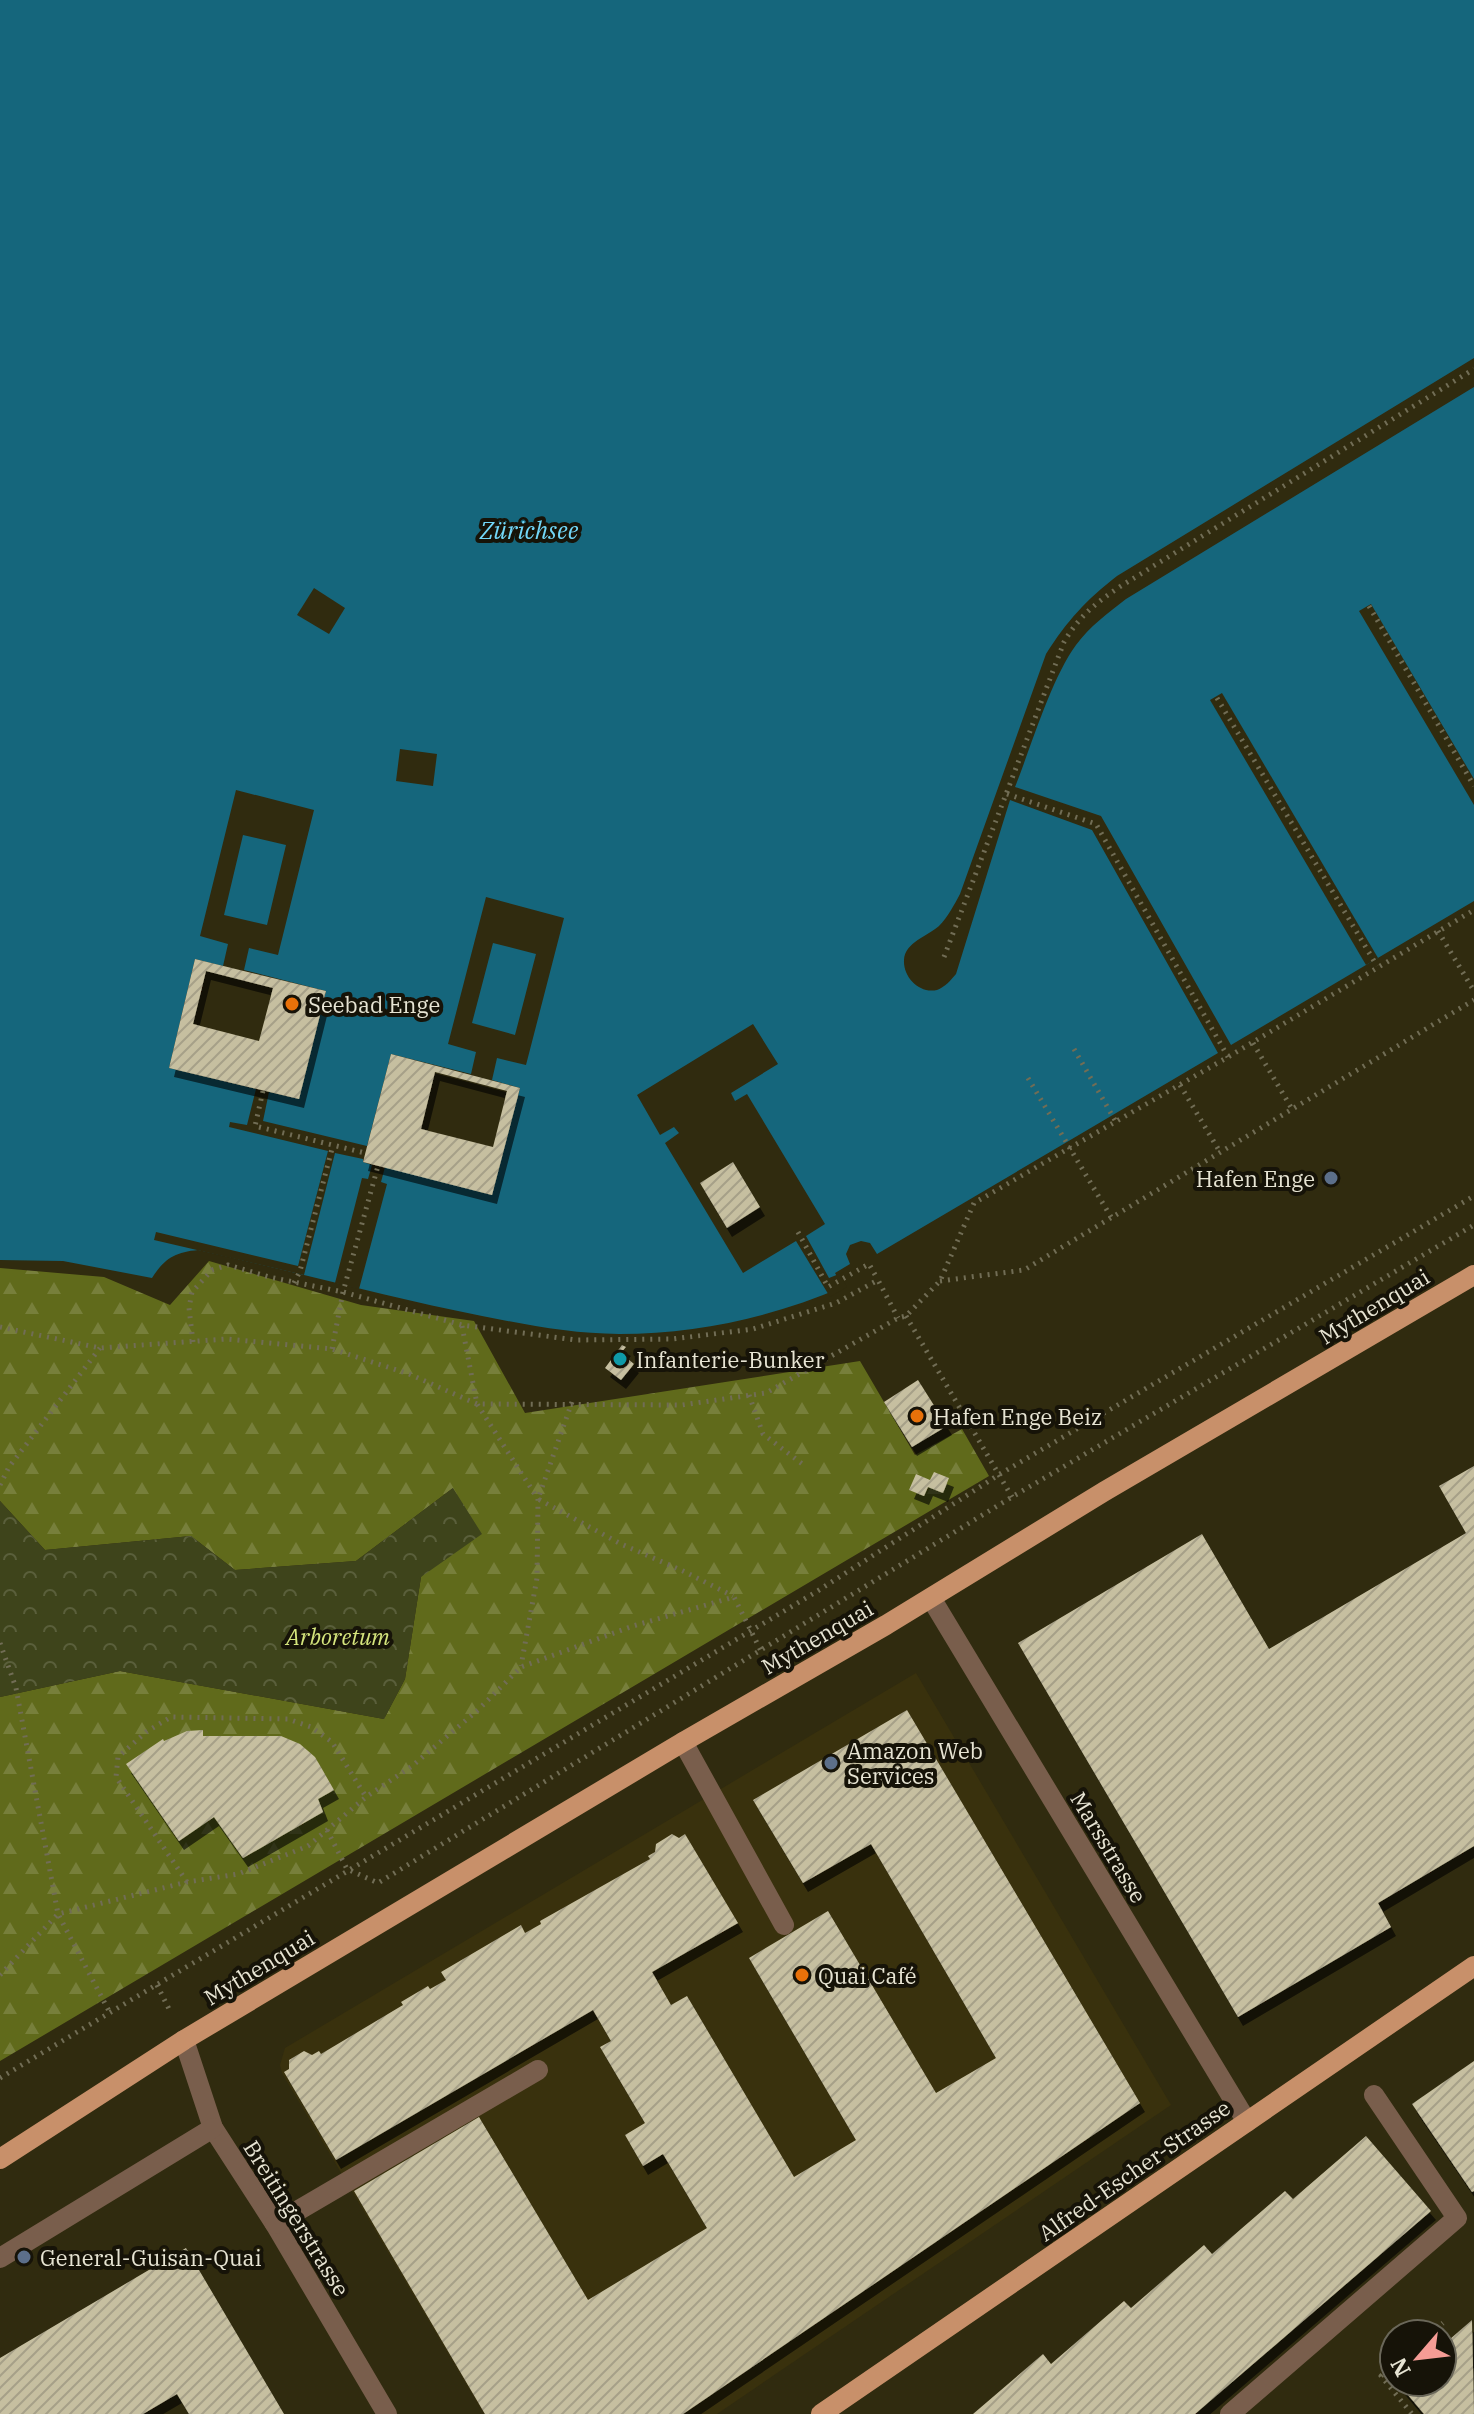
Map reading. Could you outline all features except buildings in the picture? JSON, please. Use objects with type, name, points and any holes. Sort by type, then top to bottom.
[{"type":"main road","name":"Mythenquai","points":[[184,2040],[931,1598],[1105,1491],[1474,1275]]},
{"type":"main road","name":"Alfred-Escher-Strasse","points":[[821,2414],[1358,2049],[1474,1966]]},
{"type":"main road","points":[[0,2159],[184,2040]]},
{"type":"street","name":"Marsstrasse","points":[[931,1598],[1247,2122]]},
{"type":"street","points":[[683,1742],[784,1925]]},
{"type":"street","name":"Breitingerstrasse","points":[[184,2040],[213,2128],[263,2203],[387,2414]]},
{"type":"street","points":[[275,2224],[538,2070]]},
{"type":"street","points":[[1230,2414],[1457,2218],[1374,2095]]},
{"type":"street","points":[[0,2258],[213,2128]]},
{"type":"path","points":[[944,957],[1064,642],[1089,608],[1474,369]]},
{"type":"path","points":[[1369,606],[1474,786]]},
{"type":"path","points":[[1217,698],[1377,966]]},
{"type":"path","points":[[1007,794],[1096,824],[1228,1057]]},
{"type":"path","points":[[0,1327],[100,1348],[226,1339],[332,1349],[409,1374],[477,1404],[572,1402],[682,1405],[766,1393],[906,1316],[940,1281],[974,1203],[1253,1043],[1474,910]]},
{"type":"path","points":[[1438,931],[1474,991]]},
{"type":"path","points":[[940,1281],[1024,1270],[1474,1000]]},
{"type":"path","points":[[1253,1043],[1292,1109]]},
{"type":"path","points":[[1074,1049],[1116,1122]]},
{"type":"path","points":[[1028,1078],[1111,1217]]},
{"type":"path","points":[[1180,1085],[1220,1152]]},
{"type":"path","points":[[263,1091],[255,1126],[365,1153]]},
{"type":"path","points":[[294,1283],[300,1271],[333,1145]]},
{"type":"path","points":[[332,1349],[343,1292],[378,1166]]},
{"type":"path","points":[[0,2078],[816,1592],[1000,1474],[1474,1196]]},
{"type":"path","points":[[327,1830],[347,1869],[378,1883],[1012,1497],[1474,1225]]},
{"type":"path","points":[[798,1232],[828,1287],[869,1264],[898,1318]]},
{"type":"path","points":[[193,1342],[189,1308],[192,1292],[212,1270],[228,1265],[294,1283],[343,1292],[462,1325],[576,1340],[673,1339],[753,1329],[836,1303],[878,1280]]},
{"type":"path","points":[[906,1316],[1012,1497]]},
{"type":"path","points":[[462,1325],[477,1404],[538,1499],[621,1544],[734,1597],[761,1651]]},
{"type":"path","points":[[0,1485],[9,1467],[100,1348]]},
{"type":"path","points":[[749,1395],[763,1434],[805,1466]]},
{"type":"path","points":[[521,1667],[537,1578],[538,1499],[572,1402]]},
{"type":"path","points":[[0,1975],[58,1914],[187,1882],[238,1874],[308,1846],[366,1797],[412,1766],[478,1710],[521,1667],[633,1626],[734,1597]]},
{"type":"path","points":[[0,1643],[16,1688],[58,1914],[110,2013]]},
{"type":"path","points":[[187,1882],[116,1777],[118,1757],[146,1732],[171,1717],[288,1719],[311,1727],[332,1742],[366,1797]]},
{"type":"path","points":[[1399,2398],[1412,2414]]},
{"type":"shaded area","points":[[916,1673],[1171,2105],[717,2414],[484,2414],[282,2073],[280,2065],[285,2048]]},
{"type":"green space","points":[[209,1261],[361,1305],[474,1321],[525,1413],[860,1361],[915,1455],[962,1429],[989,1476],[0,2061],[0,1697],[120,1671],[384,1719],[405,1679],[421,1577],[453,1488],[356,1561],[235,1570],[191,1536],[45,1550],[0,1501],[0,1268],[104,1277],[170,1305]]},
{"type":"green space","name":"Arboretum","points":[[453,1488],[482,1534],[421,1577],[405,1679],[384,1719],[120,1671],[0,1697],[0,1501],[45,1550],[191,1536],[235,1570],[356,1561]]},
{"type":"water","name":"Zürichsee","points":[[0,0],[1474,0],[1474,358],[1117,576],[1078,612],[1046,654],[960,894],[942,922],[908,948],[905,954],[906,972],[918,987],[930,991],[940,989],[956,974],[1010,800],[1092,830],[1218,1053],[877,1254],[870,1243],[861,1241],[850,1245],[846,1254],[850,1264],[835,1273],[843,1287],[789,1307],[705,1327],[619,1334],[516,1323],[198,1250],[171,1258],[152,1278],[63,1261],[0,1260]]},
{"type":"water","points":[[1474,387],[1474,901],[1231,1045],[1101,816],[1015,787],[1050,694],[1067,659],[1087,632],[1113,609]]},
{"type":"pier","points":[[314,588],[345,608],[329,634],[297,615]]},
{"type":"pier","points":[[1371,604],[1474,779],[1474,805],[1359,611]]},
{"type":"pier","points":[[1222,693],[1378,958],[1366,965],[1210,700]]},
{"type":"pier","points":[[400,749],[437,754],[433,786],[396,781]]},
{"type":"pier","name":"Seebad Enge","points":[[236,790],[314,810],[278,955],[249,948],[244,970],[326,991],[299,1099],[269,1092],[263,1121],[367,1146],[391,1054],[471,1074],[476,1052],[448,1044],[486,897],[564,918],[526,1065],[497,1058],[492,1080],[520,1088],[492,1195],[385,1167],[381,1182],[387,1184],[359,1289],[335,1283],[362,1178],[368,1179],[372,1165],[363,1162],[363,1159],[335,1153],[304,1275],[154,1240],[156,1232],[298,1266],[328,1151],[229,1127],[230,1122],[247,1125],[256,1089],[169,1068],[195,959],[223,966],[228,944],[200,936]],"holes":[[[243,835],[286,845],[267,925],[224,915]],[[493,943],[536,954],[515,1035],[472,1023]]]},
{"type":"pier","points":[[753,1024],[778,1064],[731,1093],[735,1101],[747,1094],[825,1224],[806,1236],[829,1278],[844,1272],[840,1274],[847,1287],[830,1297],[796,1241],[743,1273],[665,1143],[679,1133],[674,1127],[660,1135],[637,1095]]},
{"type":"place","name":"Seebad Enge","points":[[292,1004]]},
{"type":"place","name":"Hafen Enge","points":[[1331,1178]]},
{"type":"place","name":"Infanterie-Bunker","points":[[620,1359]]},
{"type":"place","name":"Hafen Enge Beiz","points":[[917,1416]]},
{"type":"place","name":"Amazon Web Services","points":[[831,1763]]},
{"type":"place","name":"Quai Café","points":[[802,1975]]},
{"type":"place","name":"General-Guisan-Quai","points":[[24,2257]]}]
